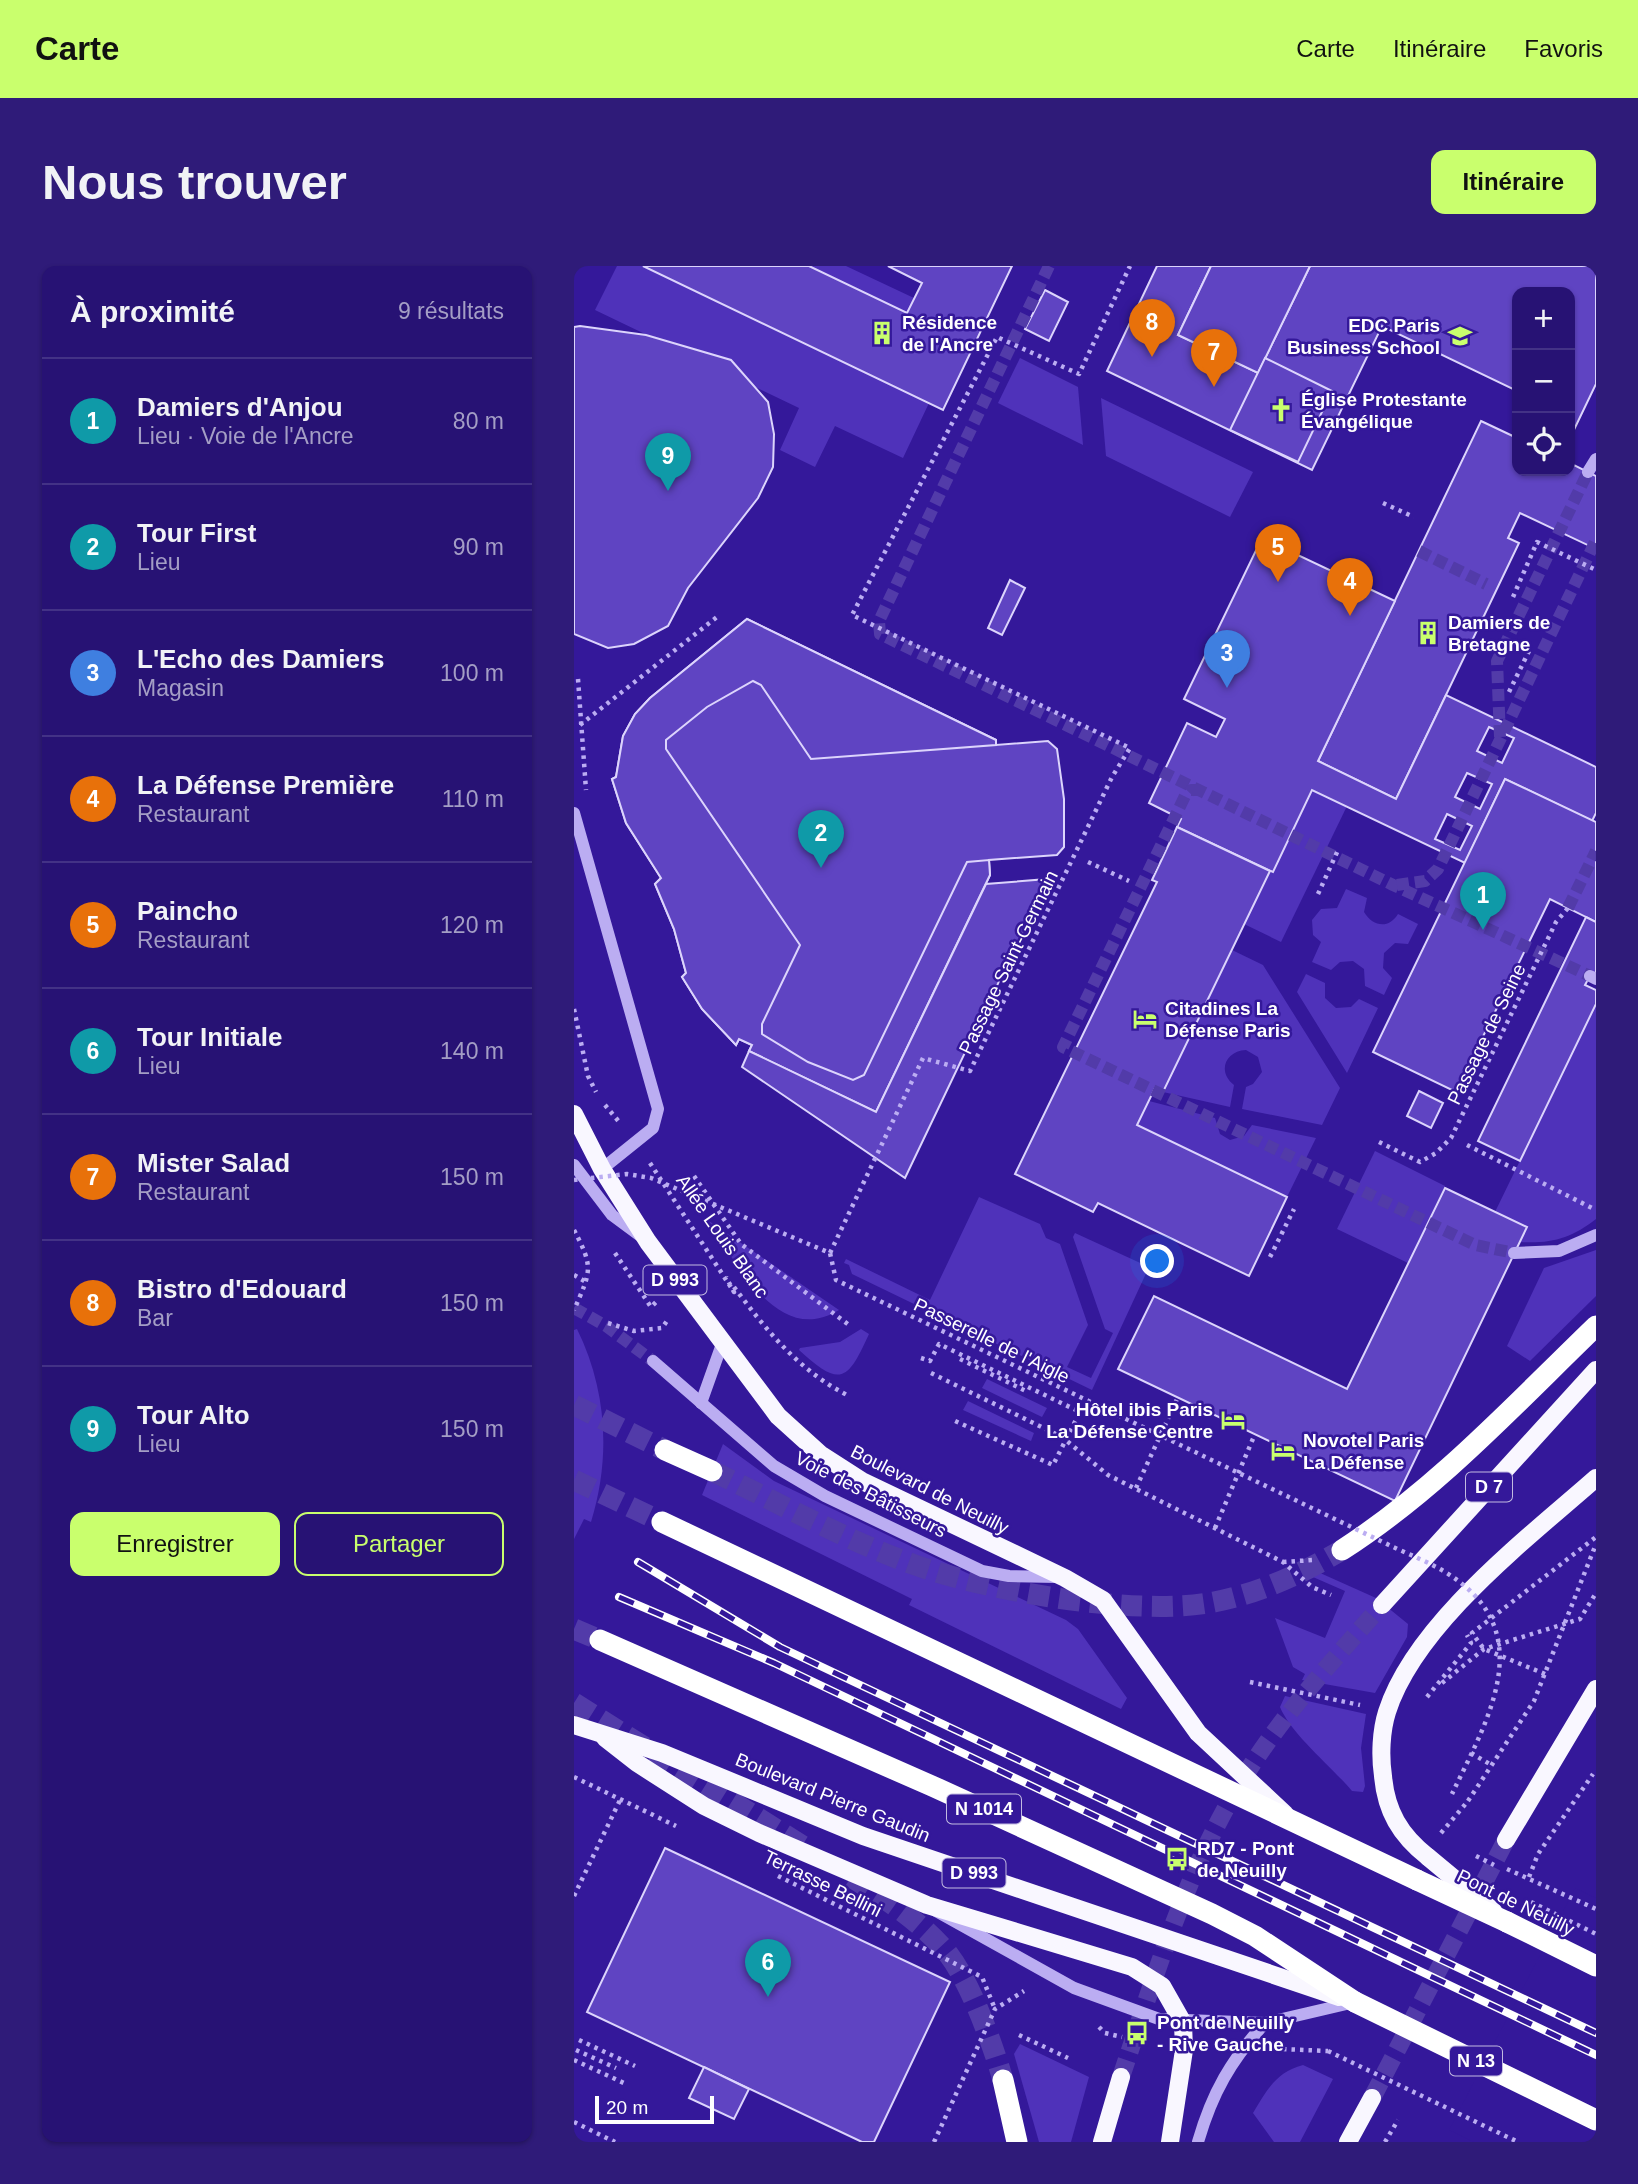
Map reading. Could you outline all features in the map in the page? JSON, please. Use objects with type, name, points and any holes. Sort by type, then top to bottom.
[{"type":"highway","points":[[1342,1550],[1392,1516],[1451,1465],[1596,1326]]},
{"type":"highway","points":[[665,1450],[712,1471]]},
{"type":"highway","name":"Pont de Neuilly","points":[[662,1522],[1596,1966]]},
{"type":"highway","name":"N 1014","points":[[600,1640],[921,1781],[1212,1914],[1255,1936],[1356,2002]]},
{"type":"highway","name":"N 13","points":[[1356,2002],[1596,2120]]},
{"type":"highway","points":[[1003,2080],[1017,2142]]},
{"type":"main road","name":"Boulevard de Neuilly","points":[[574,1114],[601,1168],[648,1242],[778,1416],[844,1471],[1091,1591],[1111,1608],[1198,1733],[1290,1819]]},
{"type":"main road","name":"D 7","points":[[1382,1605],[1596,1370]]},
{"type":"main road","points":[[1507,1922],[1428,1857],[1397,1826],[1387,1801],[1382,1765],[1387,1711],[1413,1662],[1453,1610],[1501,1562],[1596,1478]]},
{"type":"main road","points":[[1506,1840],[1596,1689]]},
{"type":"main road","name":"Boulevard Pierre Gaudin","points":[[574,1725],[711,1772],[863,1836],[1356,2002]]},
{"type":"main road","points":[[597,1731],[637,1763],[704,1806],[885,1889],[927,1905],[1132,1967],[1162,1986],[1183,2023],[1184,2050],[1170,2142]]},
{"type":"main road","points":[[1102,2142],[1121,2077]]},
{"type":"main road","points":[[1348,2142],[1372,2098]]},
{"type":"street","points":[[1588,472],[1596,459]]},
{"type":"street","points":[[574,813],[658,1109],[653,1128],[637,1143],[601,1168]]},
{"type":"street","points":[[574,1165],[611,1215],[648,1242]]},
{"type":"street","points":[[1514,1253],[1559,1251],[1596,1236]]},
{"type":"street","points":[[701,1403],[722,1344]]},
{"type":"street","name":"Voie des Bâtisseurs","points":[[653,1362],[774,1466],[825,1496],[982,1571],[1009,1576],[1065,1578]]},
{"type":"street","points":[[927,1905],[949,1921],[1087,1994],[1159,2020],[1183,2023],[1265,2023],[1356,2002]]},
{"type":"street","points":[[1198,2142],[1223,2078],[1236,2054],[1265,2023]]},
{"type":"path","name":"Passage Saint-Germain","points":[[830,1253],[923,1058],[970,1071],[1112,777],[1130,748],[852,615],[997,337],[1079,374],[1129,266]]},
{"type":"path","points":[[1383,503],[1414,517]]},
{"type":"path","points":[[1513,597],[1538,541],[1596,570]]},
{"type":"path","points":[[580,725],[717,617]]},
{"type":"path","points":[[1509,692],[1529,651]]},
{"type":"path","points":[[1318,894],[1339,848]]},
{"type":"path","points":[[1088,862],[1129,881]]},
{"type":"path","name":"Passage de Seine","points":[[1379,1142],[1420,1162],[1436,1153],[1451,1138],[1556,922],[1568,908]]},
{"type":"path","points":[[574,1009],[588,1076],[602,1101],[637,1143]]},
{"type":"path","name":"Allée Louis Blanc","points":[[637,1143],[734,1292],[726,1277],[797,1363],[819,1380],[849,1396]]},
{"type":"path","points":[[1467,1145],[1596,1210]]},
{"type":"path","points":[[574,1180],[627,1174],[652,1178],[830,1253]]},
{"type":"path","points":[[694,1176],[741,1244],[849,1325]]},
{"type":"path","points":[[1270,1257],[1294,1209]]},
{"type":"path","points":[[574,1230],[589,1259],[586,1282],[574,1310]]},
{"type":"path","name":"Passerelle de l'Aigle","points":[[830,1253],[836,1280],[1389,1545],[1462,1583],[1489,1618],[1500,1653],[1497,1695],[1452,1794]]},
{"type":"path","points":[[574,1275],[586,1282]]},
{"type":"path","points":[[608,1323],[644,1331],[662,1328],[674,1312]]},
{"type":"path","points":[[921,1358],[930,1362],[939,1344],[1080,1412],[1053,1465],[955,1421]]},
{"type":"path","points":[[960,1359],[1028,1392]]},
{"type":"path","points":[[931,1373],[1066,1440],[1098,1468],[1283,1562],[1312,1587],[1331,1595]]},
{"type":"path","points":[[1136,1489],[1178,1397]]},
{"type":"path","points":[[1215,1528],[1255,1434]]},
{"type":"path","points":[[1545,1674],[1484,1649],[1472,1633],[1596,1537]]},
{"type":"path","points":[[1433,1825],[1440,1834],[1468,1801],[1525,1716],[1545,1674],[1596,1544]]},
{"type":"path","points":[[1283,1562],[1312,1560]]},
{"type":"path","points":[[1428,1700],[1463,1663],[1484,1649],[1580,1619],[1596,1593]]},
{"type":"path","points":[[1471,1753],[1493,1766]]},
{"type":"path","points":[[1529,1877],[1538,1854],[1593,1774]]},
{"type":"path","points":[[574,1777],[688,1832]]},
{"type":"path","points":[[574,1896],[621,1798]]},
{"type":"path","points":[[1494,1865],[1529,1877],[1596,1909]]},
{"type":"path","name":"Terrasse Bellini","points":[[774,1874],[982,1977],[995,2009]]},
{"type":"path","points":[[933,2142],[995,2009],[1028,1989]]},
{"type":"path","points":[[1019,2035],[1068,2058]]},
{"type":"path","points":[[579,2040],[635,2066]]},
{"type":"path","points":[[576,2050],[616,2068]]},
{"type":"path","points":[[1328,2051],[1518,2142]]},
{"type":"path","points":[[574,2060],[626,2084]]},
{"type":"path","points":[[1385,2142],[1398,2120]]},
{"type":"path","points":[[574,2122],[615,2142]]},
{"type":"shaded area","points":[[617,266],[643,266],[929,403],[903,458],[835,426],[815,467],[780,450],[799,408],[595,310]]},
{"type":"shaded area","points":[[809,266],[846,266],[914,298],[907,313]]},
{"type":"shaded area","points":[[1020,358],[1078,387],[1083,445],[998,403]]},
{"type":"shaded area","points":[[1101,398],[1253,472],[1230,517],[1106,456]]},
{"type":"shaded area","points":[[1312,790],[1347,806],[1281,942],[1244,924]]},
{"type":"shaded area","points":[[1346,889],[1367,898],[1364,912],[1376,923],[1386,924],[1398,914],[1418,924],[1408,944],[1395,943],[1384,953],[1383,968],[1392,978],[1384,995],[1365,986],[1364,969],[1353,961],[1340,962],[1331,970],[1312,962],[1321,942],[1313,935],[1312,920],[1321,909],[1337,908]]},
{"type":"shaded area","points":[[1232,950],[1263,965],[1340,1088],[1322,1125],[1242,1109],[1246,1087],[1253,1084],[1262,1072],[1258,1057],[1246,1050],[1233,1054],[1226,1063],[1226,1074],[1234,1085],[1230,1107],[1163,1092]]},
{"type":"shaded area","points":[[1306,974],[1325,983],[1325,998],[1336,1008],[1351,1007],[1359,999],[1378,1008],[1347,1073],[1297,992]]},
{"type":"shaded area","points":[[1596,1004],[1596,1219],[1561,1238],[1542,1242],[1520,1242],[1526,1227],[1495,1212]]},
{"type":"shaded area","points":[[1149,1101],[1215,1118],[1220,1134],[1230,1140],[1244,1136],[1252,1125],[1316,1138],[1287,1197],[1137,1125]]},
{"type":"shaded area","points":[[1375,1151],[1445,1186],[1408,1263],[1337,1229]]},
{"type":"shaded area","points":[[979,1197],[1040,1224],[1046,1238],[1060,1244],[1088,1325],[1067,1367],[1091,1378],[1113,1333],[1105,1329],[1073,1237],[1075,1233],[1149,1267],[1092,1390],[852,1274],[849,1265],[844,1263],[846,1259],[930,1300]]},
{"type":"shaded area","points":[[706,1219],[839,1310],[817,1319],[796,1318],[778,1309],[760,1294],[745,1276]]},
{"type":"shaded area","points":[[1596,1250],[1596,1296],[1530,1361],[1507,1346],[1544,1268]]},
{"type":"shaded area","points":[[577,1329],[595,1376],[603,1424],[603,1448],[591,1522],[584,1519],[574,1539],[574,1330]]},
{"type":"shaded area","points":[[861,1329],[869,1334],[849,1370],[842,1374],[825,1370],[799,1350],[840,1342]]},
{"type":"shaded area","points":[[987,1379],[1047,1408],[1042,1417],[982,1388]]},
{"type":"shaded area","points":[[968,1401],[1034,1433],[1031,1441],[963,1410]]},
{"type":"shaded area","points":[[723,1444],[774,1481],[1066,1620],[1078,1629],[1127,1698],[1121,1709],[909,1605],[912,1599],[702,1495]]},
{"type":"shaded area","points":[[1309,1568],[1376,1598],[1408,1624],[1407,1637],[1375,1693],[1302,1680],[1305,1674],[1293,1667],[1275,1618],[1325,1638],[1345,1591],[1306,1574]]},
{"type":"shaded area","points":[[1285,1696],[1366,1714],[1361,1748],[1365,1786],[1363,1792],[1352,1791],[1293,1728],[1280,1707]]},
{"type":"shaded area","points":[[1020,2044],[1089,2077],[1071,2142],[1039,2142],[1014,2054]]},
{"type":"shaded area","points":[[1303,2065],[1333,2079],[1300,2142],[1274,2142],[1253,2113],[1279,2077]]},
{"type":"pier","points":[[1575,1888],[1596,1898],[1596,2142],[1474,2142],[1449,2130]]},
{"type":"building","name":"Résidence de l'Ancre","points":[[643,266],[809,266],[907,313],[922,283],[888,266],[1012,266],[943,410]]},
{"type":"building","points":[[1157,266],[1211,266],[1178,335],[1258,373],[1310,266],[1596,266],[1596,384],[1575,428],[1575,287],[1512,287],[1512,389],[1382,326],[1312,470],[1107,371]]},
{"type":"building","points":[[1211,266],[1310,266],[1258,373],[1178,335]]},
{"type":"building","points":[[1045,290],[1068,302],[1049,341],[1025,329]]},
{"type":"building","points":[[574,327],[646,335],[731,360],[768,402],[774,434],[773,467],[758,498],[688,588],[668,626],[634,644],[608,648],[574,634]]},
{"type":"building","name":"Église Protestante Évangélique","points":[[1265,358],[1332,391],[1298,462],[1230,430]]},
{"type":"building","name":"Damiers de Bretagne","points":[[1481,421],[1512,436],[1512,476],[1575,476],[1575,466],[1596,476],[1596,549],[1520,513],[1508,538],[1519,543],[1396,799],[1318,761]]},
{"type":"building","points":[[1262,538],[1395,601],[1318,761],[1396,799],[1446,695],[1596,767],[1596,813],[1592,821],[1505,779],[1465,863],[1312,790],[1273,872],[1177,827],[1181,819],[1149,803],[1187,723],[1216,737],[1225,719],[1184,699]],"holes":[[[1489,727],[1514,738],[1502,763],[1477,751]],[[1467,773],[1492,784],[1480,809],[1455,797]],[[1447,814],[1472,826],[1460,850],[1435,839]]]},
{"type":"building","points":[[1010,580],[1025,588],[1002,635],[988,628]]},
{"type":"building","points":[[747,619],[996,740],[996,745],[1048,741],[1057,749],[1064,799],[1064,847],[1057,855],[989,860],[990,875],[876,1112],[749,1051],[752,1045],[739,1039],[736,1045],[702,1009],[682,977],[686,973],[674,929],[655,884],[661,878],[626,823],[612,779],[616,777],[623,736],[635,714],[650,698]]},
{"type":"building","points":[[747,619],[996,740],[996,745],[811,759],[761,685],[753,681],[707,707],[666,740],[666,749],[800,945],[762,1024],[762,1034],[808,1062],[853,1080],[864,1075],[967,862],[989,860],[990,875],[876,1112],[749,1051],[752,1045],[739,1039],[736,1045],[702,1009],[682,977],[686,973],[674,929],[655,884],[661,878],[626,823],[612,779],[616,777],[623,736],[635,714],[650,698]]},
{"type":"building","points":[[1505,779],[1596,822],[1596,922],[1550,899],[1456,1092],[1373,1052]]},
{"type":"building","name":"Citadines La Défense Paris","points":[[1177,827],[1270,871],[1163,1092],[1155,1088],[1137,1125],[1287,1197],[1249,1276],[1098,1203],[1093,1212],[1015,1174],[1157,882],[1152,880]]},
{"type":"building","points":[[1048,879],[905,1178],[742,1067],[749,1051],[876,1112],[986,884]]},
{"type":"building","points":[[1586,917],[1596,922],[1596,976],[1591,974],[1585,985],[1596,990],[1596,1004],[1520,1161],[1478,1141]]},
{"type":"building","points":[[1419,1091],[1443,1103],[1431,1128],[1407,1116]]},
{"type":"building","points":[[1445,1188],[1527,1227],[1395,1501],[1118,1369],[1154,1296],[1347,1389]]},
{"type":"building","points":[[665,1848],[950,1982],[874,2142],[862,2142],[587,2012]]},
{"type":"building","points":[[704,2067],[749,2089],[734,2119],[689,2098]]},
{"type":"tunnel","points":[[1049,266],[879,621],[880,634],[1393,885],[1590,976]]},
{"type":"tunnel","points":[[1500,737],[1497,661],[1588,472]]},
{"type":"tunnel","points":[[1397,885],[1425,881],[1438,869],[1596,540]]},
{"type":"tunnel","points":[[1419,551],[1486,584]]},
{"type":"tunnel","points":[[1200,790],[1191,790],[1185,796],[1063,1047],[1475,1245],[1514,1253]]},
{"type":"tunnel","points":[[1568,908],[1596,851]]},
{"type":"tunnel","points":[[574,1308],[606,1326],[653,1361]]},
{"type":"tunnel","points":[[574,1405],[665,1450]]},
{"type":"tunnel","points":[[712,1471],[838,1533],[915,1565],[982,1584],[1063,1599],[1145,1606],[1182,1606],[1214,1602],[1280,1582],[1342,1550]]},
{"type":"tunnel","points":[[574,1480],[662,1522]]},
{"type":"tunnel","points":[[1121,2077],[1191,1880],[1228,1805],[1279,1726],[1382,1605]]},
{"type":"tunnel","points":[[574,1629],[600,1640]]},
{"type":"tunnel","points":[[574,1703],[806,1848]]},
{"type":"tunnel","points":[[1372,2098],[1506,1840]]},
{"type":"tunnel","points":[[851,1877],[916,1922],[949,1955],[973,1998],[1003,2080]]},
{"type":"railway","points":[[638,1562],[780,1647],[1596,2033]]},
{"type":"railway","points":[[619,1597],[774,1663],[1596,2055]]},
{"type":"place","name":"Résidence de l'Ancre","points":[[882,333]]},
{"type":"place","name":"EDC Paris Business School","points":[[1460,336]]},
{"type":"place","name":"Bistro d'Edouard","points":[[1152,357]]},
{"type":"place","name":"Mister Salad","points":[[1214,387]]},
{"type":"place","name":"Église Protestante Évangélique","points":[[1281,410]]},
{"type":"place","name":"Tour Alto","points":[[668,491]]},
{"type":"place","name":"Paincho","points":[[1278,582]]},
{"type":"place","name":"La Défense Première","points":[[1350,616]]},
{"type":"place","name":"Damiers de Bretagne","points":[[1428,633]]},
{"type":"place","name":"L'Echo des Damiers","points":[[1227,688]]},
{"type":"place","name":"Tour First","points":[[821,868]]},
{"type":"place","name":"Damiers d'Anjou","points":[[1483,930]]},
{"type":"place","name":"Citadines La Défense Paris","points":[[1145,1019]]},
{"type":"place","name":"Hôtel ibis Paris La Défense Centre","points":[[1233,1420]]},
{"type":"place","name":"Novotel Paris La Défense","points":[[1283,1451]]},
{"type":"place","name":"RD7 - Pont de Neuilly","points":[[1177,1859]]},
{"type":"place","name":"Tour Initiale","points":[[768,1997]]},
{"type":"place","name":"Pont de Neuilly - Rive Gauche","points":[[1137,2033]]}]
